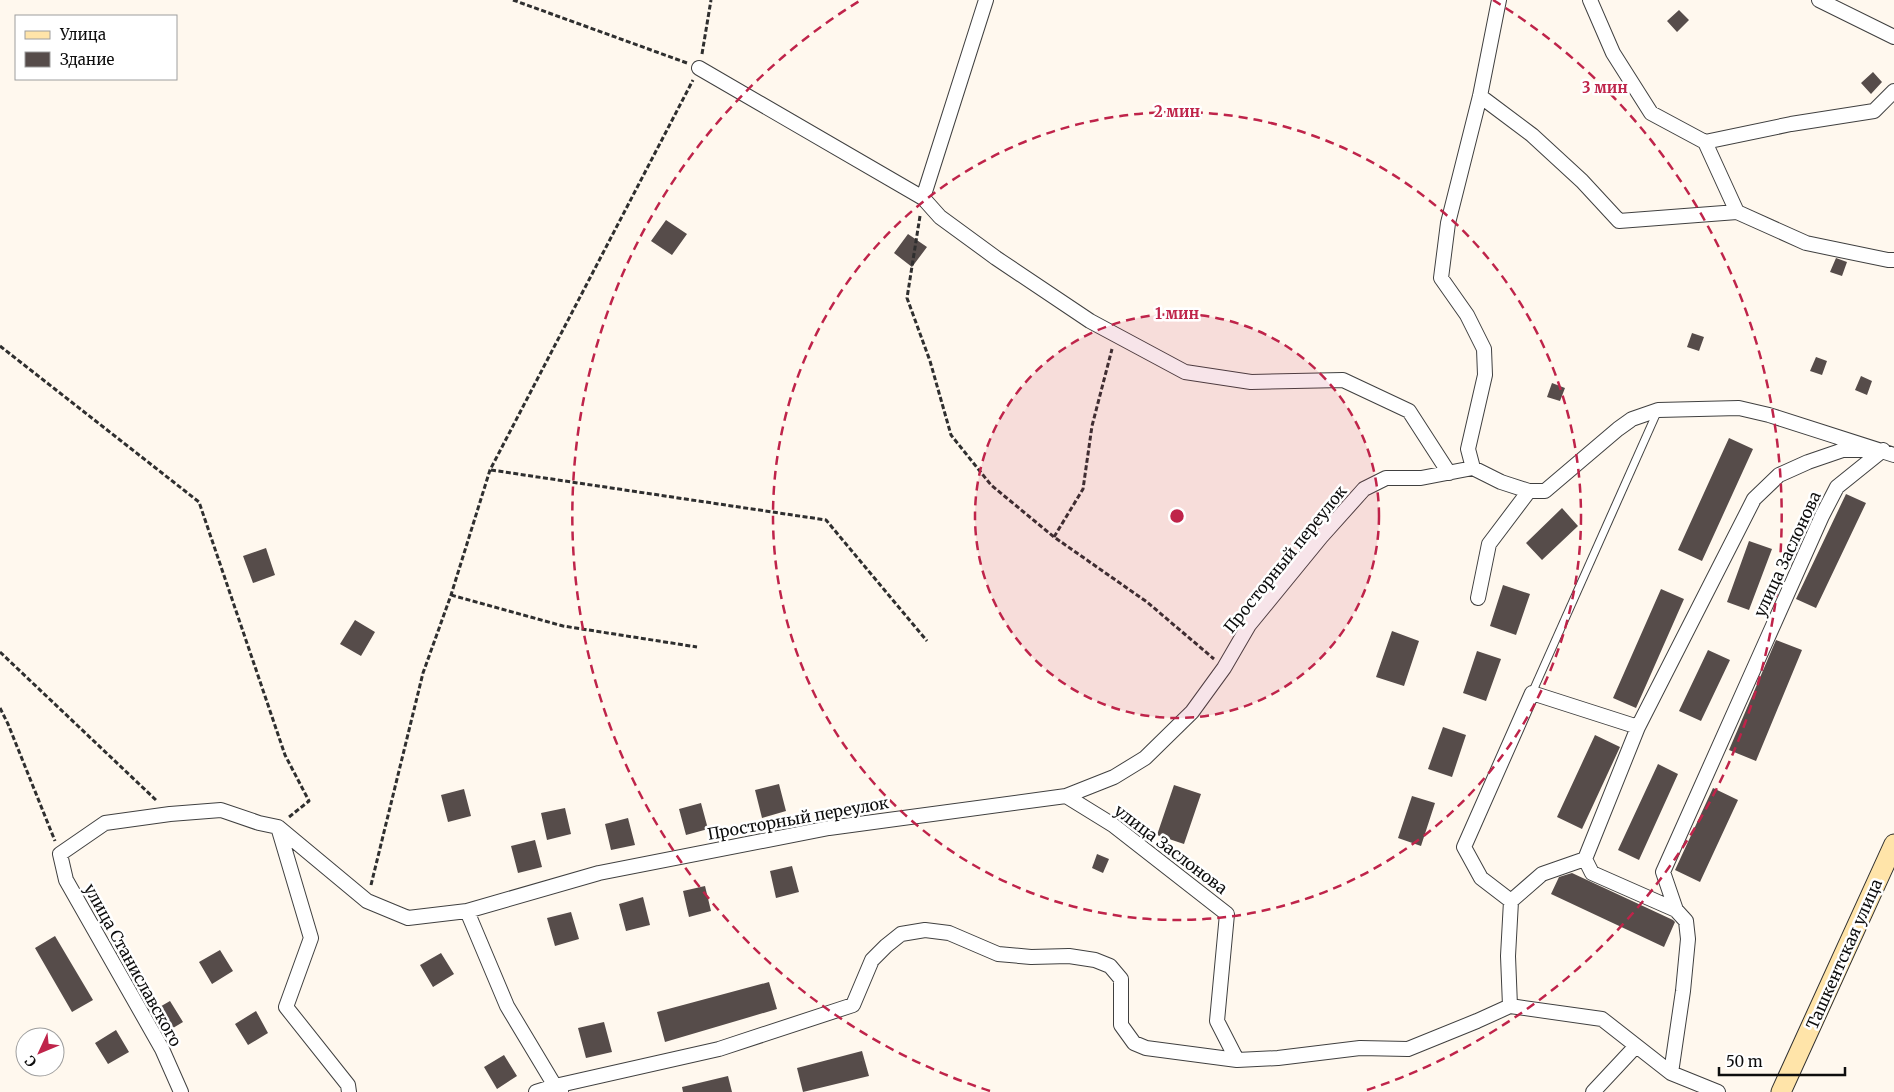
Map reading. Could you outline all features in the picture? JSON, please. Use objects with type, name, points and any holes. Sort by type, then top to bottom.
[{"type":"main road","name":"Ташкентская улица","points":[[1781,1092],[1894,844]]},
{"type":"street","points":[[923,198],[986,0]]},
{"type":"street","points":[[1499,0],[1480,96],[1448,222],[1441,278],[1467,315],[1484,349],[1485,375],[1468,449],[1473,468],[1501,482],[1529,491],[1545,490],[1632,419],[1658,410],[1739,408],[1889,452]]},
{"type":"street","points":[[1590,0],[1613,53],[1651,113],[1705,142],[1737,212]]},
{"type":"street","points":[[1819,0],[1894,37]]},
{"type":"street","points":[[700,68],[923,198],[940,217],[996,258],[1090,320],[1185,372],[1251,382],[1343,380],[1409,411],[1449,473]]},
{"type":"street","points":[[1705,142],[1791,124],[1874,111],[1894,91]]},
{"type":"street","points":[[1480,96],[1532,134],[1582,180],[1619,221],[1737,212],[1806,243],[1894,260]]},
{"type":"street","name":"улица Заслонова","points":[[1585,859],[1638,727],[1754,499],[1779,475],[1808,462],[1843,450],[1889,452]]},
{"type":"street","name":"улица Заслонова","points":[[1671,1073],[1683,992],[1688,939],[1686,921],[1676,910],[1663,872],[1810,543],[1837,487],[1889,452]]},
{"type":"street","name":"Просторный переулок","points":[[60,854],[105,823],[170,814],[221,810],[259,823],[278,827],[367,901],[408,918],[467,911],[599,874],[829,828],[1066,796],[1114,777],[1145,758],[1192,712],[1224,668],[1249,625],[1321,537],[1364,489],[1386,478],[1421,478],[1473,468]]},
{"type":"street","points":[[1478,598],[1489,544],[1529,491]]},
{"type":"street","points":[[1511,901],[1481,878],[1464,847],[1532,693],[1638,727]]},
{"type":"street","name":"улица Заслонова","points":[[1066,796],[1113,825],[1227,914],[1217,1021],[1237,1060]]},
{"type":"street","points":[[278,827],[311,938],[286,1007],[348,1085],[349,1092]]},
{"type":"street","name":"улица Станиславского","points":[[60,854],[66,880],[162,1049],[181,1092]]},
{"type":"street","points":[[1510,1006],[1508,956],[1511,901],[1542,874],[1585,859],[1592,873],[1676,910]]},
{"type":"street","points":[[467,911],[506,1006],[559,1089]]},
{"type":"street","points":[[536,1092],[559,1089],[719,1048],[853,1005],[872,960],[901,934],[925,930],[949,933],[998,954],[1031,957],[1069,956],[1095,960],[1110,966],[1121,980],[1121,1025],[1134,1043],[1146,1048],[1237,1060],[1278,1058],[1360,1048],[1408,1049],[1510,1006],[1602,1019],[1671,1073],[1718,1092]]},
{"type":"street","points":[[1593,1092],[1636,1046]]},
{"type":"lane","points":[[1532,693],[1658,410]]},
{"type":"path","points":[[513,0],[700,68]]},
{"type":"path","points":[[367,901],[423,673],[452,595],[490,470],[700,68],[712,0]]},
{"type":"path","points":[[923,198],[907,298],[930,362],[951,435],[991,485],[1054,537],[1148,602],[1224,668]]},
{"type":"path","points":[[1054,537],[1083,489],[1092,426],[1116,334]]},
{"type":"path","points":[[0,346],[199,502],[284,755],[309,801],[278,827]]},
{"type":"path","points":[[490,470],[826,520],[927,641]]},
{"type":"path","points":[[452,595],[562,626],[698,647]]},
{"type":"path","points":[[0,652],[170,814]]},
{"type":"path","points":[[0,708],[60,854]]},
{"type":"building","points":[[1679,10],[1689,20],[1677,32],[1667,21]]},
{"type":"building","points":[[1873,72],[1882,82],[1871,94],[1861,83]]},
{"type":"building","points":[[666,220],[687,234],[672,255],[651,241]]},
{"type":"building","points":[[908,234],[927,247],[912,267],[894,253]]},
{"type":"building","points":[[1836,258],[1847,262],[1842,276],[1830,272]]},
{"type":"building","points":[[1692,333],[1704,337],[1699,351],[1687,347]]},
{"type":"building","points":[[1816,357],[1827,361],[1822,375],[1810,371]]},
{"type":"building","points":[[1861,376],[1872,381],[1867,395],[1855,390]]},
{"type":"building","points":[[1552,383],[1565,388],[1560,401],[1547,397]]},
{"type":"building","points":[[1729,438],[1753,449],[1702,561],[1678,550]]},
{"type":"building","points":[[1846,494],[1866,503],[1816,608],[1796,599]]},
{"type":"building","points":[[1562,508],[1578,526],[1542,560],[1526,543]]},
{"type":"building","points":[[1749,541],[1772,549],[1749,610],[1727,602]]},
{"type":"building","points":[[266,548],[275,575],[253,583],[243,556]]},
{"type":"building","points":[[1503,585],[1530,594],[1516,635],[1490,626]]},
{"type":"building","points":[[1661,589],[1684,599],[1636,708],[1613,698]]},
{"type":"building","points":[[355,620],[375,632],[361,656],[340,644]]},
{"type":"building","points":[[1392,631],[1419,641],[1404,686],[1376,677]]},
{"type":"building","points":[[1776,640],[1802,650],[1756,761],[1729,750]]},
{"type":"building","points":[[1708,650],[1730,660],[1701,721],[1679,711]]},
{"type":"building","points":[[1477,651],[1501,659],[1486,701],[1463,693]]},
{"type":"building","points":[[1443,727],[1466,735],[1452,777],[1428,769]]},
{"type":"building","points":[[1595,735],[1620,747],[1582,829],[1557,817]]},
{"type":"building","points":[[1658,764],[1678,774],[1639,860],[1618,850]]},
{"type":"building","points":[[779,784],[786,811],[762,818],[755,790]]},
{"type":"building","points":[[1174,785],[1201,794],[1184,844],[1157,835]]},
{"type":"building","points":[[1713,788],[1738,800],[1700,882],[1675,870]]},
{"type":"building","points":[[464,789],[471,816],[448,822],[441,795]]},
{"type":"building","points":[[1412,796],[1435,803],[1421,846],[1398,838]]},
{"type":"building","points":[[701,803],[708,829],[686,835],[679,809]]},
{"type":"building","points":[[565,808],[571,834],[547,840],[541,813]]},
{"type":"building","points":[[628,818],[635,845],[611,850],[605,824]]},
{"type":"building","points":[[535,840],[542,867],[518,873],[511,846]]},
{"type":"building","points":[[1097,854],[1109,859],[1103,873],[1092,868]]},
{"type":"building","points":[[792,866],[799,892],[776,898],[770,871]]},
{"type":"building","points":[[1572,873],[1673,920],[1675,922],[1664,947],[1551,894],[1559,877]]},
{"type":"building","points":[[705,886],[711,911],[689,917],[683,891]]},
{"type":"building","points":[[643,897],[650,925],[626,931],[619,904]]},
{"type":"building","points":[[571,912],[579,939],[555,946],[547,918]]},
{"type":"building","points":[[55,936],[93,1000],[72,1012],[35,948]]},
{"type":"building","points":[[220,950],[233,971],[212,984],[199,962]]},
{"type":"building","points":[[441,953],[454,974],[433,987],[420,965]]},
{"type":"building","points":[[769,982],[777,1009],[665,1042],[657,1012]]},
{"type":"building","points":[[170,1001],[183,1022],[163,1034],[151,1012]]},
{"type":"building","points":[[256,1011],[268,1033],[248,1045],[235,1024]]},
{"type":"building","points":[[604,1022],[612,1052],[586,1058],[578,1028]]},
{"type":"building","points":[[116,1030],[129,1052],[108,1064],[95,1043]]},
{"type":"building","points":[[862,1051],[869,1076],[803,1092],[797,1068]]},
{"type":"building","points":[[504,1055],[517,1076],[497,1089],[484,1067]]},
{"type":"building","points":[[728,1076],[732,1092],[683,1092],[682,1087]]}]
